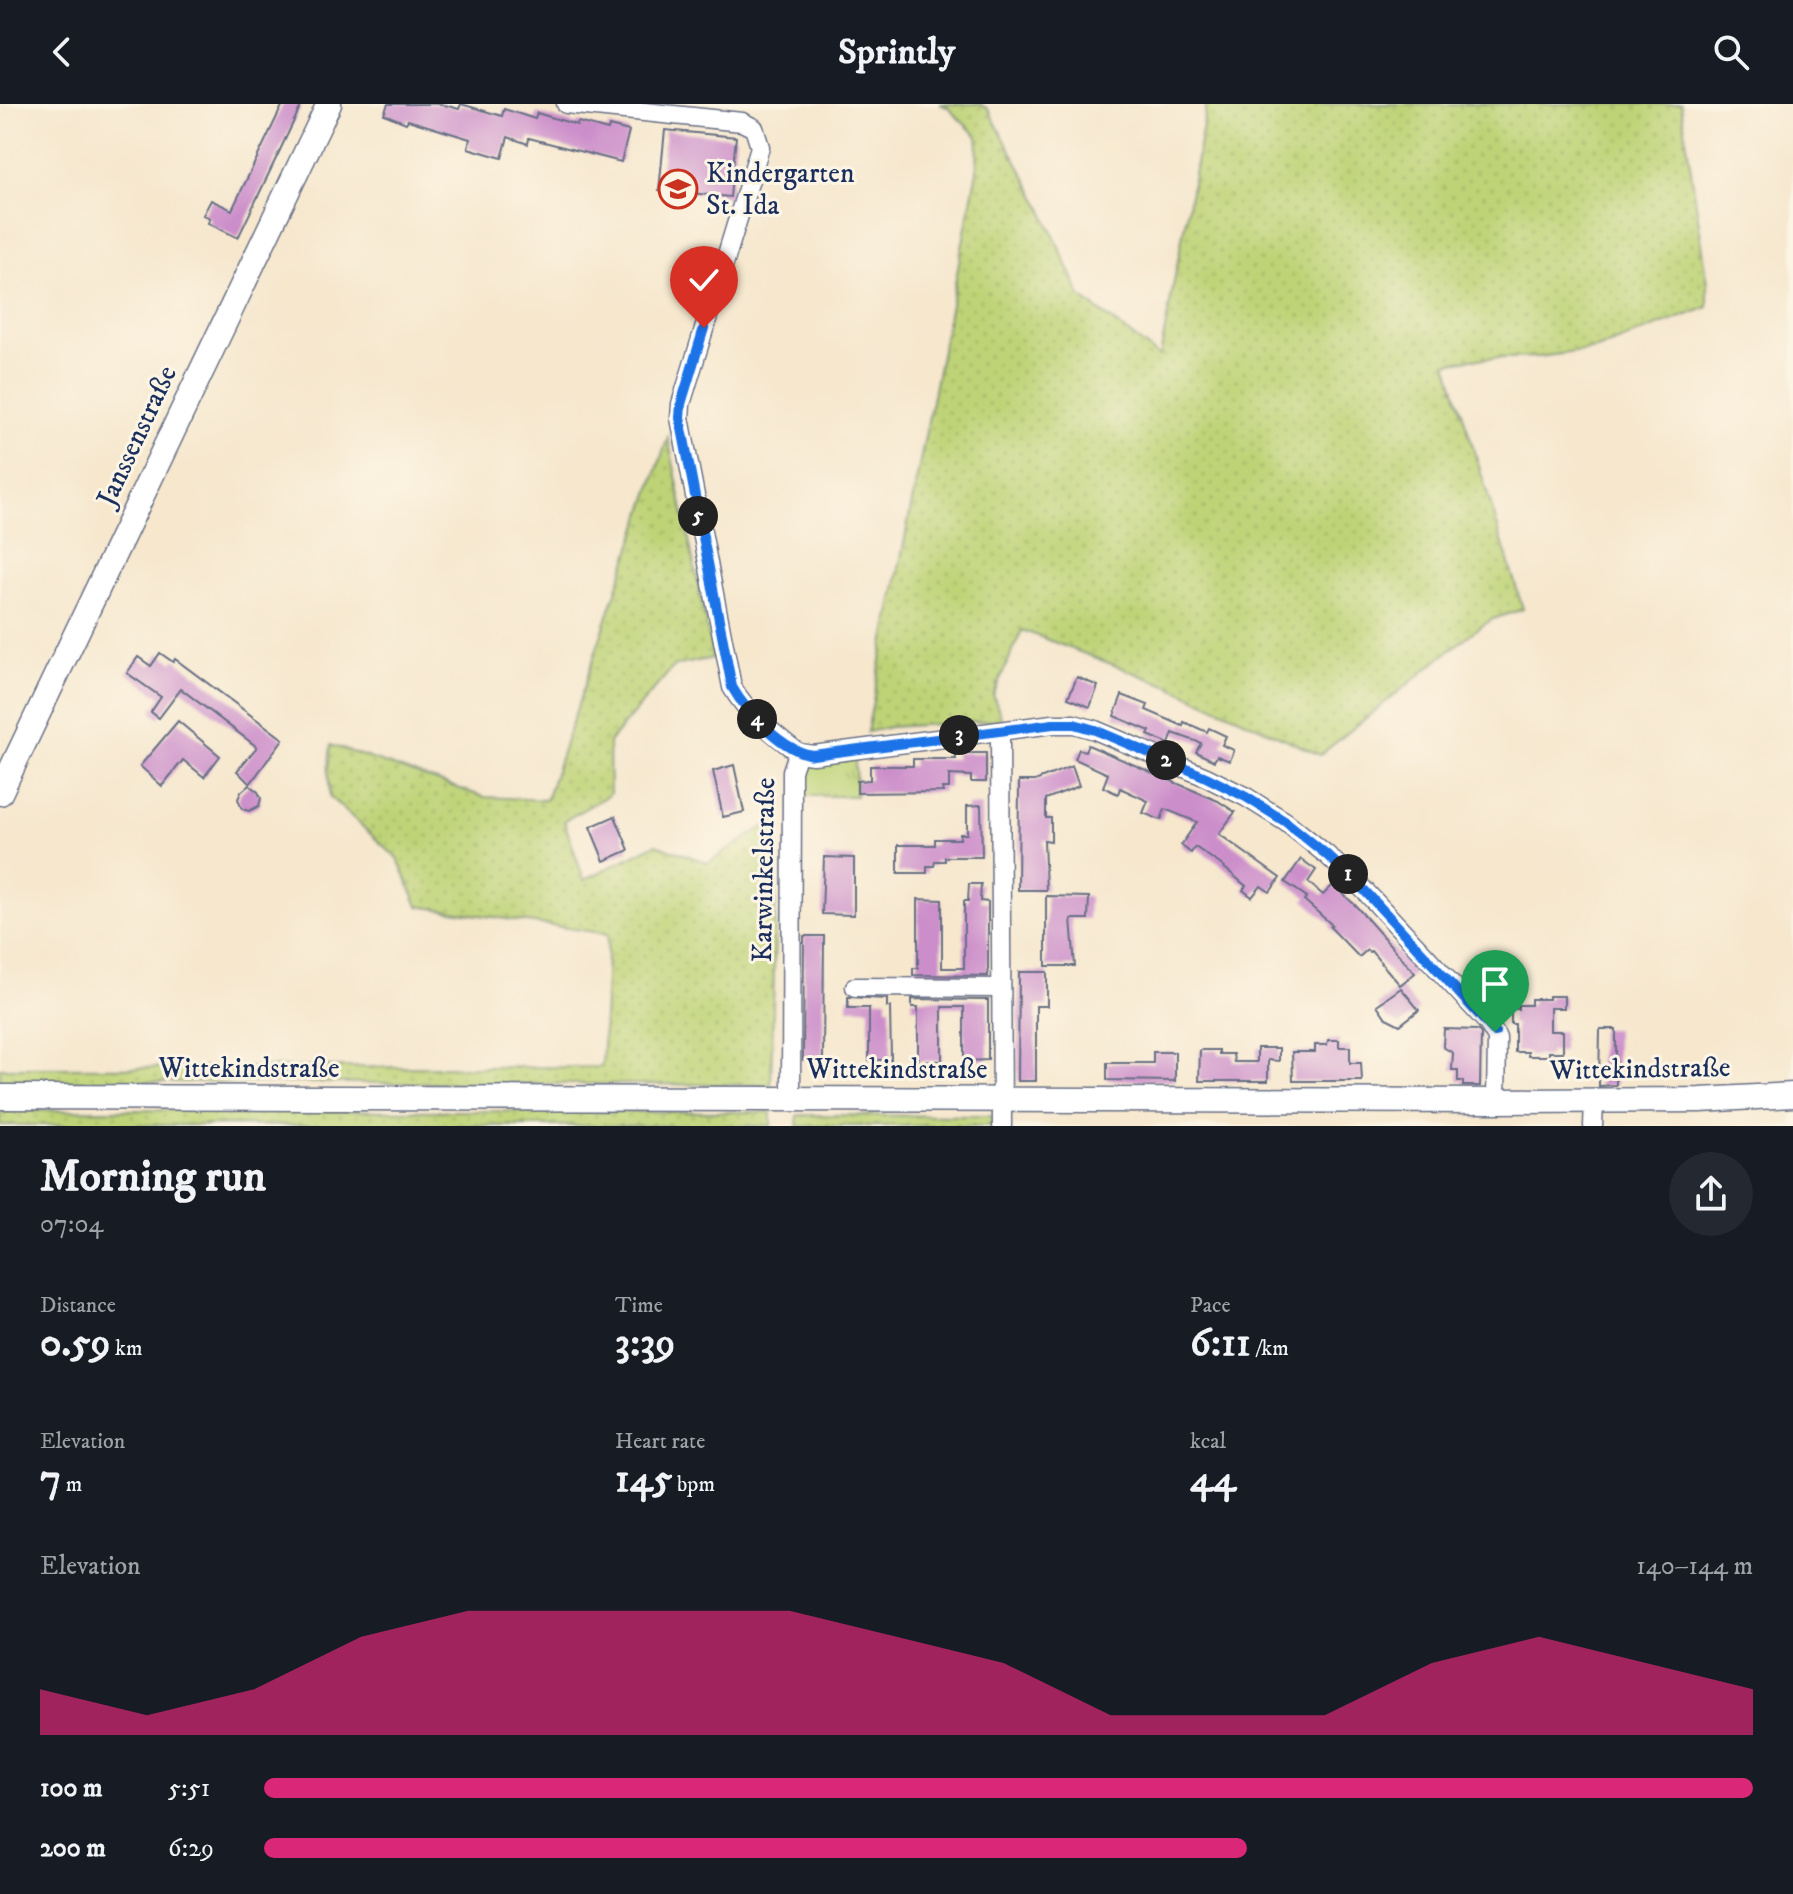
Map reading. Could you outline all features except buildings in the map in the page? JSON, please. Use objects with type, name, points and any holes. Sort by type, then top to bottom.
[{"type":"main road","name":"Janssenstraße","points":[[0,793],[329,104]]},
{"type":"main road","name":"Wittekindstraße","points":[[0,1097],[1594,1101],[1793,1095]]},
{"type":"street","points":[[566,104],[676,109]]},
{"type":"street","name":"Karwinkelstraße","points":[[676,109],[742,122],[754,128],[760,147],[681,404],[680,418],[732,687],[753,716],[798,753],[792,771],[791,1099]]},
{"type":"street","points":[[798,753],[813,755],[958,735],[1074,724],[1206,777],[1286,822],[1327,855],[1365,891],[1488,1023],[1497,1038],[1496,1101]]},
{"type":"street","points":[[1000,732],[1002,1126]]},
{"type":"street","points":[[855,987],[1001,988]]},
{"type":"street","points":[[1593,1126],[1594,1101]]},
{"type":"green space","points":[[940,104],[980,104],[988,109],[1041,206],[1081,297],[1160,357],[1207,104],[1681,104],[1708,284],[1708,307],[1597,349],[1539,357],[1470,359],[1447,363],[1523,609],[1493,619],[1474,631],[1320,755],[1172,687],[1022,630],[993,695],[1002,720],[890,727],[867,732],[977,171],[978,137]]},
{"type":"green space","points":[[668,437],[713,658],[674,666],[609,742],[610,794],[564,821],[584,880],[656,844],[708,863],[778,818],[771,1085],[0,1081],[0,1068],[602,1067],[608,934],[418,906],[398,859],[330,797],[328,770],[331,745],[484,797],[546,800]]},
{"type":"green space","points":[[855,759],[856,796],[796,796],[798,784],[807,769],[823,762]]},
{"type":"green space","points":[[0,1111],[771,1112],[771,1126],[0,1125]]},
{"type":"green space","points":[[798,1115],[992,1116],[992,1126],[797,1126]]},
{"type":"place","name":"Kindergarten St. Ida","points":[[678,189]]},
{"type":"route","points":[[704,328],[681,404],[680,418],[732,687],[753,716],[798,753],[813,755],[958,735],[1074,724],[1206,777],[1286,822],[1327,855],[1435,964],[1495,1032]]}]
